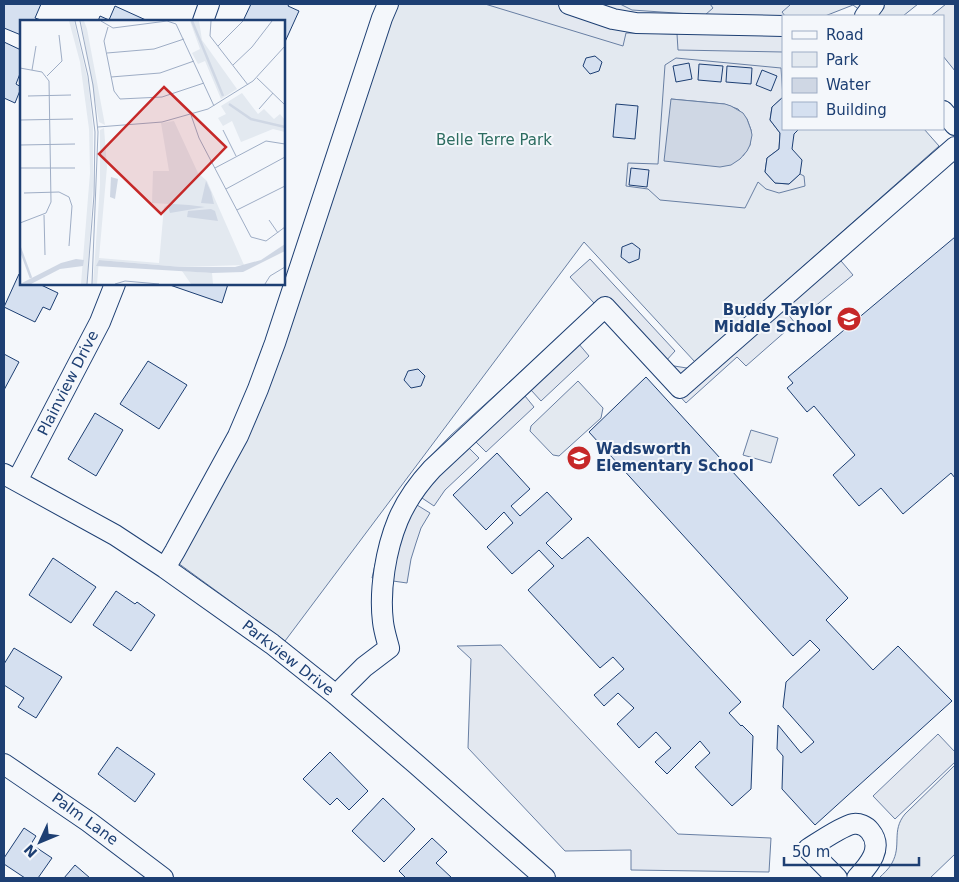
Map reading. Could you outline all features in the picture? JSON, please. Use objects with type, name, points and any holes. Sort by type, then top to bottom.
[{"type":"street","points":[[203,20],[209,4]]},
{"type":"street","points":[[165,568],[238,436],[258,389],[388,4]]},
{"type":"street","points":[[569,4],[613,19],[636,23],[782,26]]},
{"type":"street","points":[[866,15],[874,4]]},
{"type":"street","points":[[944,112],[955,126]]},
{"type":"street","points":[[336,695],[364,667],[389,648],[383,623],[382,594],[387,559],[398,519],[419,484],[432,468],[605,307],[680,388],[955,147]]},
{"type":"street","name":"Plainview Drive","points":[[10,477],[100,322],[115,285]]},
{"type":"street","name":"Parkview Drive","points":[[10,477],[115,535],[272,644],[336,695],[545,878]]},
{"type":"street","name":"Palm Lane","points":[[4,764],[82,816],[163,878]]},
{"type":"street","points":[[838,878],[808,848],[850,825],[857,824],[867,827],[876,841],[875,852],[868,866],[857,878]]},
{"type":"green space","name":"Belle Terre Park","points":[[391,4],[918,4],[904,15],[867,15],[853,5],[828,15],[782,15],[782,130],[925,130],[939,146],[695,362],[584,242],[285,641],[178,563],[236,460]]},
{"type":"green space","points":[[578,381],[603,408],[601,418],[559,456],[553,455],[530,431],[531,426]]},
{"type":"green space","points":[[751,430],[778,438],[771,463],[743,455]]},
{"type":"green space","points":[[955,765],[955,854],[930,878],[879,878],[892,863],[895,856],[898,826],[905,814]]},
{"type":"shaded area","points":[[485,4],[620,4],[632,10],[705,15],[713,8],[710,4],[790,5],[782,12],[784,15],[782,15],[782,52],[678,50],[677,34],[626,33],[623,46]]},
{"type":"shaded area","points":[[946,4],[955,4],[955,71],[944,57],[944,15],[932,15]]},
{"type":"shaded area","points":[[676,58],[781,68],[782,98],[772,107],[770,120],[780,133],[779,149],[767,158],[765,172],[775,183],[789,184],[800,174],[804,176],[805,186],[779,193],[766,189],[758,182],[745,208],[660,200],[648,189],[626,186],[628,163],[658,164],[665,65]],"holes":[[[671,99],[724,104],[738,109],[747,119],[751,130],[750,145],[743,156]]]},
{"type":"shaded area","points":[[830,248],[853,275],[802,317],[793,307],[787,313],[795,323],[746,366],[737,357],[686,403],[570,277],[590,259],[675,351],[665,362],[668,365],[693,369]]},
{"type":"shaded area","points":[[567,330],[589,356],[541,401],[531,390],[525,396],[534,407],[486,452],[475,441],[468,447],[479,458],[445,490],[434,506],[422,498],[417,505],[430,513],[421,528],[416,543],[407,583],[372,578],[386,523],[424,463],[451,435]]},
{"type":"shaded area","points":[[501,645],[678,834],[771,838],[769,872],[631,870],[631,850],[565,851],[468,748],[471,659],[457,646]]},
{"type":"shaded area","points":[[938,734],[955,752],[955,762],[895,819],[873,796]]},
{"type":"water","points":[[671,99],[725,104],[743,113],[752,135],[747,151],[731,165],[720,167],[664,161]]},
{"type":"building","points":[[4,4],[41,4],[35,18],[41,20],[20,20],[20,35],[4,28]]},
{"type":"building","points":[[251,4],[289,4],[288,6],[299,11],[285,42],[285,20],[243,20]]},
{"type":"building","points":[[115,6],[146,20],[109,20]]},
{"type":"building","points":[[100,16],[109,20],[98,20]]},
{"type":"building","points":[[4,42],[20,50],[20,74],[16,84],[20,86],[20,90],[15,103],[4,98]]},
{"type":"building","points":[[595,56],[602,62],[599,71],[590,74],[583,66],[586,58]]},
{"type":"building","points":[[689,63],[692,79],[676,82],[673,66]]},
{"type":"building","points":[[699,64],[723,66],[721,82],[698,80]]},
{"type":"building","points":[[727,66],[752,68],[751,84],[726,82]]},
{"type":"building","points":[[762,70],[777,76],[771,91],[756,85]]},
{"type":"building","points":[[782,98],[782,130],[798,130],[794,134],[792,149],[802,160],[800,174],[789,184],[775,183],[765,172],[767,158],[779,149],[780,133],[770,120],[772,107]]},
{"type":"building","points":[[616,104],[638,106],[635,139],[613,137]]},
{"type":"building","points":[[631,168],[649,170],[647,187],[629,185]]},
{"type":"building","points":[[955,237],[955,478],[951,473],[903,514],[881,488],[859,506],[833,475],[855,455],[814,406],[807,412],[787,388],[793,383],[788,377]]},
{"type":"building","points":[[632,243],[640,249],[639,259],[629,263],[621,257],[622,247]]},
{"type":"building","points":[[19,274],[20,285],[41,285],[58,293],[50,310],[43,307],[35,322],[4,307]]},
{"type":"building","points":[[170,285],[228,285],[222,303]]},
{"type":"building","points":[[4,354],[19,362],[4,390]]},
{"type":"building","points":[[148,361],[187,385],[159,429],[120,404]]},
{"type":"building","points":[[418,369],[425,376],[421,386],[411,388],[404,380],[408,371]]},
{"type":"building","points":[[646,377],[848,598],[826,620],[873,670],[898,646],[952,701],[815,825],[782,789],[783,756],[777,749],[778,725],[801,753],[814,742],[783,707],[786,682],[820,650],[810,640],[793,656],[589,432]]},
{"type":"building","points":[[95,413],[123,430],[96,476],[68,459]]},
{"type":"building","points":[[497,453],[530,489],[511,506],[520,516],[547,492],[572,519],[546,543],[562,559],[588,537],[741,702],[729,713],[753,736],[751,789],[732,806],[695,767],[710,753],[700,741],[667,774],[655,762],[671,748],[656,732],[639,748],[617,724],[634,708],[618,693],[604,706],[594,695],[624,669],[613,657],[600,668],[528,590],[554,566],[539,550],[512,574],[487,547],[513,523],[504,512],[486,530],[453,495]]},
{"type":"building","points":[[53,558],[96,587],[71,623],[29,595]]},
{"type":"building","points":[[116,591],[135,604],[137,602],[155,615],[131,651],[93,625]]},
{"type":"building","points":[[14,648],[62,677],[36,718],[18,707],[24,698],[4,685],[4,664]]},
{"type":"building","points":[[117,747],[155,774],[135,802],[98,774]]},
{"type":"building","points":[[330,752],[368,791],[349,810],[337,798],[330,805],[303,779]]},
{"type":"building","points":[[383,798],[415,829],[384,862],[352,831]]},
{"type":"building","points":[[24,828],[36,836],[31,844],[52,858],[38,878],[25,878],[4,864],[4,858]]},
{"type":"building","points":[[432,838],[447,852],[436,863],[452,878],[406,878],[399,871]]},
{"type":"building","points":[[75,865],[90,878],[64,878]]},
{"type":"place","name":"Buddy Taylor Middle School","points":[[849,319]]},
{"type":"place","name":"Wadsworth Elementary School","points":[[579,458]]}]
